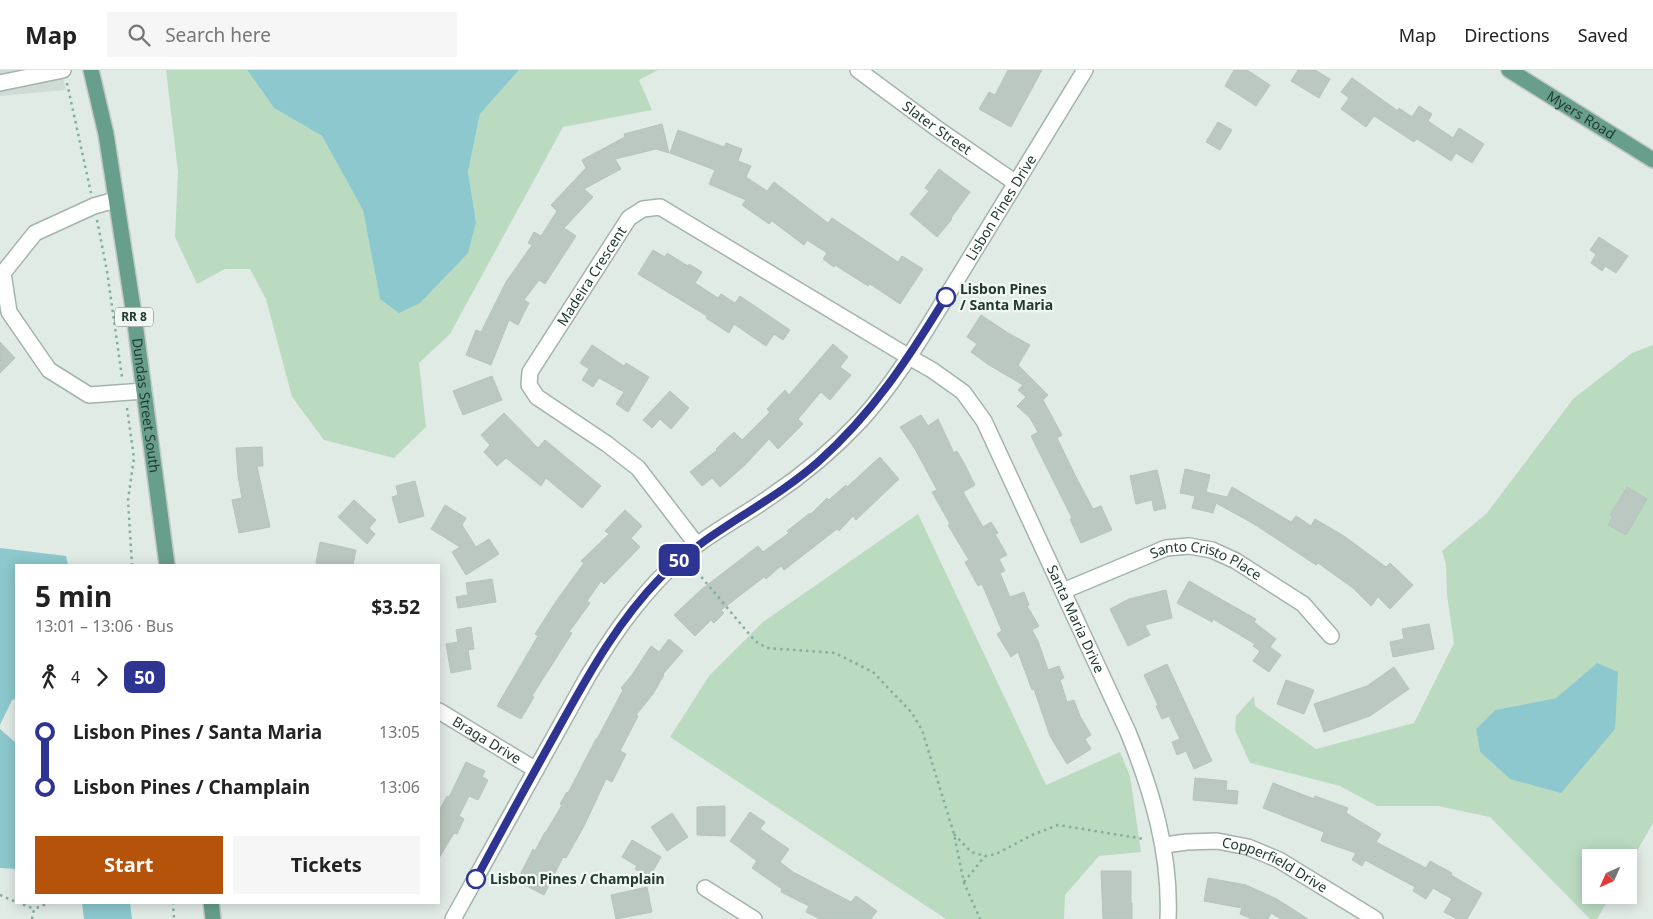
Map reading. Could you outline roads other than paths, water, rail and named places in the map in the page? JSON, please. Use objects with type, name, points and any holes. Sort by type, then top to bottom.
[{"type":"main road","name":"Dundas Street South","points":[[91,70],[106,134],[133,308],[167,564]]},
{"type":"main road","name":"Myers Road","points":[[1509,70],[1653,160]]},
{"type":"main road","points":[[211,904],[213,919]]},
{"type":"street","name":"Slater Street","points":[[858,70],[939,130],[1016,183]]},
{"type":"street","name":"Lisbon Pines Drive","points":[[453,919],[588,676],[624,619],[661,577],[698,545],[817,463],[861,420],[909,357],[1084,70]]},
{"type":"street","points":[[0,83],[32,73],[64,74]]},
{"type":"street","points":[[115,200],[94,206],[35,233],[3,272],[9,312],[49,370],[89,395],[124,394],[144,391]]},
{"type":"street","name":"Madeira Crescent","points":[[698,545],[638,468],[607,444],[537,396],[530,385],[530,372],[628,218],[643,209],[660,207],[909,357]]},
{"type":"street","name":"Santa Maria Drive","points":[[909,357],[932,370],[963,392],[984,421],[1128,732],[1145,773],[1164,845],[1169,899],[1168,919]]},
{"type":"street","name":"Santo Cristo Place","points":[[1063,591],[1166,548],[1189,546],[1212,550],[1236,561],[1296,599],[1303,604],[1331,636]]},
{"type":"street","name":"Braga Drive","points":[[440,712],[536,770]]},
{"type":"street","name":"Copperfield Drive","points":[[1164,845],[1216,841],[1248,847],[1279,860],[1376,919]]},
{"type":"street","points":[[706,888],[754,919]]},
{"type":"water","points":[[247,70],[519,70],[480,114],[468,172],[476,222],[468,253],[420,303],[399,313],[380,299],[363,210],[322,136],[274,108]]},
{"type":"water","points":[[0,548],[66,556],[68,564],[15,564],[15,698],[12,700],[0,725]]},
{"type":"water","points":[[1597,663],[1618,672],[1615,729],[1561,793],[1510,779],[1480,752],[1476,729],[1495,710],[1556,698]]},
{"type":"water","points":[[0,729],[15,742],[15,869],[0,868]]},
{"type":"water","points":[[82,904],[130,904],[132,919],[84,919]]},
{"type":"place","name":"Lisbon Pines / Santa Maria","points":[[946,297]]},
{"type":"place","name":"Lisbon Pines / Champlain","points":[[476,879]]}]
